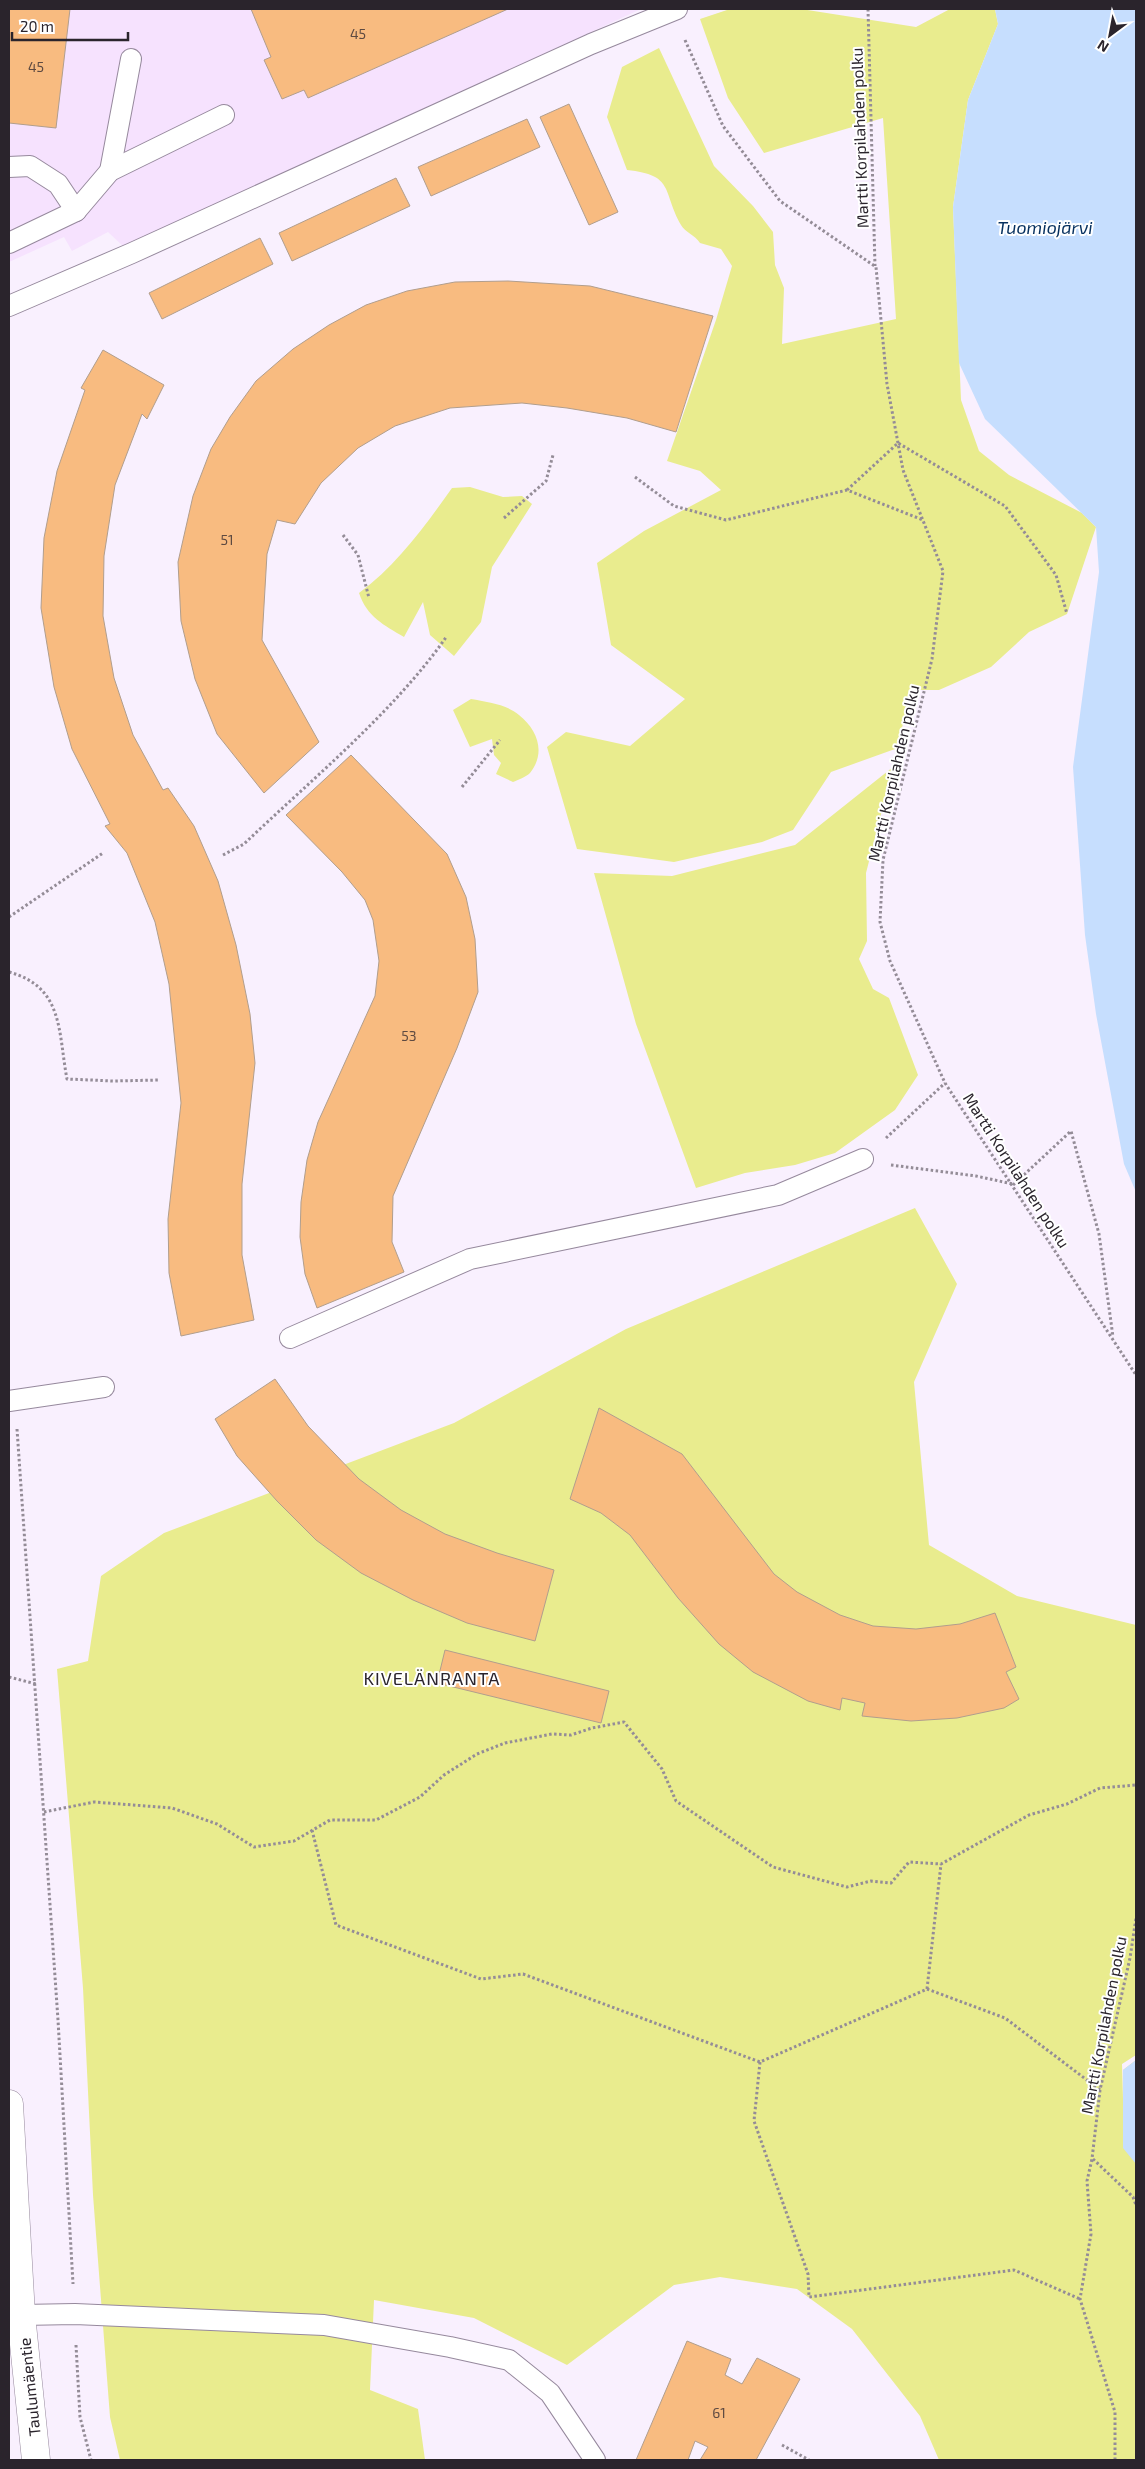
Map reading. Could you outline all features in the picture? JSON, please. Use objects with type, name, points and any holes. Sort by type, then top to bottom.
[{"type":"main road","name":"Taulumäentie","points":[[9,2104],[21,2315],[36,2460]]},
{"type":"lane","points":[[9,306],[591,44],[674,10]]},
{"type":"lane","points":[[110,171],[131,59]]},
{"type":"lane","points":[[9,242],[76,212],[110,171],[224,115]]},
{"type":"lane","points":[[9,167],[30,166],[58,184],[76,212]]},
{"type":"lane","points":[[290,1338],[470,1259],[778,1194],[863,1159]]},
{"type":"lane","points":[[12,1401],[104,1387]]},
{"type":"lane","points":[[21,2315],[75,2314],[324,2325],[450,2347],[509,2360],[550,2393],[596,2460]]},
{"type":"path","name":"Martti Korpilahden polku","points":[[868,9],[876,267],[887,384],[903,470],[943,571],[932,660],[883,860],[880,922],[890,961],[945,1084],[1136,1375]]},
{"type":"path","name":"Martti Korpilahden polku","points":[[674,10],[724,126],[780,201],[876,267]]},
{"type":"path","points":[[635,477],[674,506],[726,520],[847,490],[898,443],[1006,506],[1056,576],[1067,614]]},
{"type":"path","points":[[504,518],[546,481],[553,454]]},
{"type":"path","points":[[847,490],[923,520]]},
{"type":"path","points":[[343,535],[358,554],[369,598]]},
{"type":"path","points":[[224,855],[244,844],[388,707],[424,669],[447,636]]},
{"type":"path","points":[[462,787],[500,740]]},
{"type":"path","points":[[9,917],[103,853]]},
{"type":"path","points":[[9,972],[22,976],[42,988],[56,1012],[67,1078],[113,1081],[160,1080]]},
{"type":"path","points":[[863,1159],[945,1084]]},
{"type":"path","points":[[863,1159],[907,1168],[976,1176],[1013,1185],[1071,1131],[1098,1234],[1113,1339]]},
{"type":"path","points":[[12,1401],[36,1684],[80,2417],[91,2460]]},
{"type":"path","points":[[9,1677],[36,1684]]},
{"type":"path","points":[[44,1812],[94,1802],[172,1808],[217,1824],[254,1848],[294,1841],[330,1820],[376,1820],[420,1797],[444,1775],[477,1754],[505,1743],[552,1734],[571,1735],[592,1728],[624,1722],[662,1769],[676,1801],[773,1867],[847,1887],[871,1881],[891,1883],[909,1862],[941,1864],[1029,1815],[1067,1804],[1100,1788],[1136,1785]]},
{"type":"path","points":[[312,1830],[336,1925],[481,1979],[523,1974],[760,2062],[927,1989],[1005,2018],[1100,2090]]},
{"type":"path","points":[[927,1989],[941,1864]]},
{"type":"path","name":"Martti Korpilahden polku","points":[[1115,2460],[1115,2412],[1080,2299],[1091,2234],[1087,2181],[1092,2159],[1100,2090],[1130,1958],[1136,1918]]},
{"type":"path","points":[[760,2062],[754,2121],[808,2274],[809,2297],[1014,2270],[1080,2299]]},
{"type":"path","points":[[1092,2159],[1133,2197],[1136,2205]]},
{"type":"path","points":[[782,2445],[809,2460]]},
{"type":"shaded area","points":[[9,9],[641,9],[125,248],[108,232],[72,251],[64,237],[9,262]]},
{"type":"green space","points":[[730,9],[801,9],[916,27],[950,9],[995,9],[998,24],[968,100],[953,207],[961,400],[979,451],[1009,475],[1082,513],[1096,527],[1067,614],[1029,632],[991,667],[939,690],[914,690],[895,749],[831,772],[793,830],[762,842],[674,862],[577,849],[547,747],[566,732],[630,746],[685,699],[611,645],[597,563],[644,531],[721,490],[700,471],[667,461],[716,320],[732,266],[721,249],[700,243],[681,225],[665,187],[660,181],[642,172],[627,170],[607,117],[622,67],[659,48],[714,166],[753,206],[773,232],[775,265],[784,288],[782,344],[896,319],[883,118],[764,153],[728,98],[700,19]]},
{"type":"green space","points":[[470,487],[503,497],[522,496],[532,504],[492,567],[481,622],[454,656],[430,635],[423,602],[404,637],[377,620],[362,601],[359,593],[398,557],[421,531],[452,488]]},
{"type":"green space","points":[[471,699],[508,708],[526,721],[535,735],[539,750],[538,758],[530,773],[513,782],[496,774],[501,763],[494,755],[492,739],[470,747],[453,710]]},
{"type":"green space","points":[[893,767],[866,873],[867,941],[859,959],[873,989],[889,998],[918,1075],[895,1110],[835,1153],[795,1165],[745,1173],[696,1188],[636,1024],[594,873],[672,876],[795,845]]},
{"type":"green space","points":[[915,1208],[957,1284],[914,1382],[929,1545],[1017,1596],[1136,1625],[1136,2055],[1122,2064],[1123,2099],[1123,2070],[1136,2060],[1136,2460],[939,2460],[920,2416],[852,2329],[797,2289],[720,2277],[674,2285],[567,2365],[474,2318],[374,2300],[370,2390],[418,2409],[425,2460],[120,2460],[110,2417],[93,2195],[83,1988],[57,1669],[88,1661],[101,1576],[164,1533],[454,1423],[626,1329]]},
{"type":"water","name":"Tuomiojärvi","points":[[995,9],[1136,9],[1136,1192],[1124,1164],[1096,1014],[1085,935],[1073,767],[1099,572],[1096,527],[985,419],[959,363],[953,207],[968,100],[998,24]]},
{"type":"water","points":[[1136,2060],[1136,2164],[1123,2148],[1123,2070]]},
{"type":"building","points":[[9,9],[70,9],[56,128],[9,123]]},
{"type":"building","points":[[251,9],[508,9],[308,98],[304,90],[282,99],[264,60],[271,57]]},
{"type":"building","points":[[569,104],[618,212],[589,225],[540,117]]},
{"type":"building","points":[[527,119],[540,147],[431,196],[418,167]]},
{"type":"building","points":[[396,178],[410,206],[292,261],[279,233]]},
{"type":"building","points":[[260,238],[273,264],[162,319],[149,293]]},
{"type":"building","points":[[508,281],[590,286],[713,316],[676,432],[627,418],[522,403],[450,408],[395,426],[358,448],[321,483],[295,524],[277,520],[267,554],[262,640],[319,742],[264,793],[217,734],[195,679],[181,621],[178,562],[193,496],[211,449],[230,417],[256,381],[293,349],[329,325],[366,305],[407,291],[455,282]]},
{"type":"building","points":[[103,350],[164,385],[147,419],[142,414],[115,485],[104,556],[103,616],[114,678],[133,735],[163,790],[168,788],[194,826],[218,881],[236,945],[250,1014],[255,1063],[242,1184],[242,1255],[254,1320],[181,1336],[169,1273],[168,1219],[181,1103],[169,984],[155,922],[127,853],[105,826],[110,824],[72,749],[54,687],[41,608],[44,538],[57,471],[85,390],[81,388]]},
{"type":"building","points":[[351,755],[447,854],[466,897],[475,939],[478,992],[457,1048],[393,1196],[392,1242],[404,1272],[317,1308],[305,1274],[300,1237],[301,1202],[307,1160],[318,1122],[375,996],[379,961],[373,920],[365,900],[342,872],[286,815]]},
{"type":"building","points":[[275,1379],[308,1426],[359,1479],[401,1510],[445,1534],[497,1553],[554,1570],[535,1641],[467,1623],[413,1600],[361,1573],[316,1540],[277,1501],[237,1456],[215,1419]]},
{"type":"building","points":[[599,1408],[682,1454],[774,1574],[797,1592],[840,1615],[873,1626],[916,1629],[960,1624],[995,1613],[1016,1667],[1006,1672],[1019,1699],[1004,1708],[957,1718],[911,1721],[862,1716],[865,1703],[842,1698],[840,1710],[808,1701],[753,1672],[719,1644],[678,1598],[630,1535],[601,1513],[570,1499]]},
{"type":"building","points":[[445,1650],[609,1691],[601,1723],[437,1683]]},
{"type":"building","points":[[687,2341],[731,2359],[725,2375],[742,2384],[757,2358],[800,2379],[756,2460],[700,2460],[708,2447],[695,2441],[688,2460],[636,2460]]},
{"type":"district","name":"KIVELÄNRANTA","points":[[432,1678]]}]
